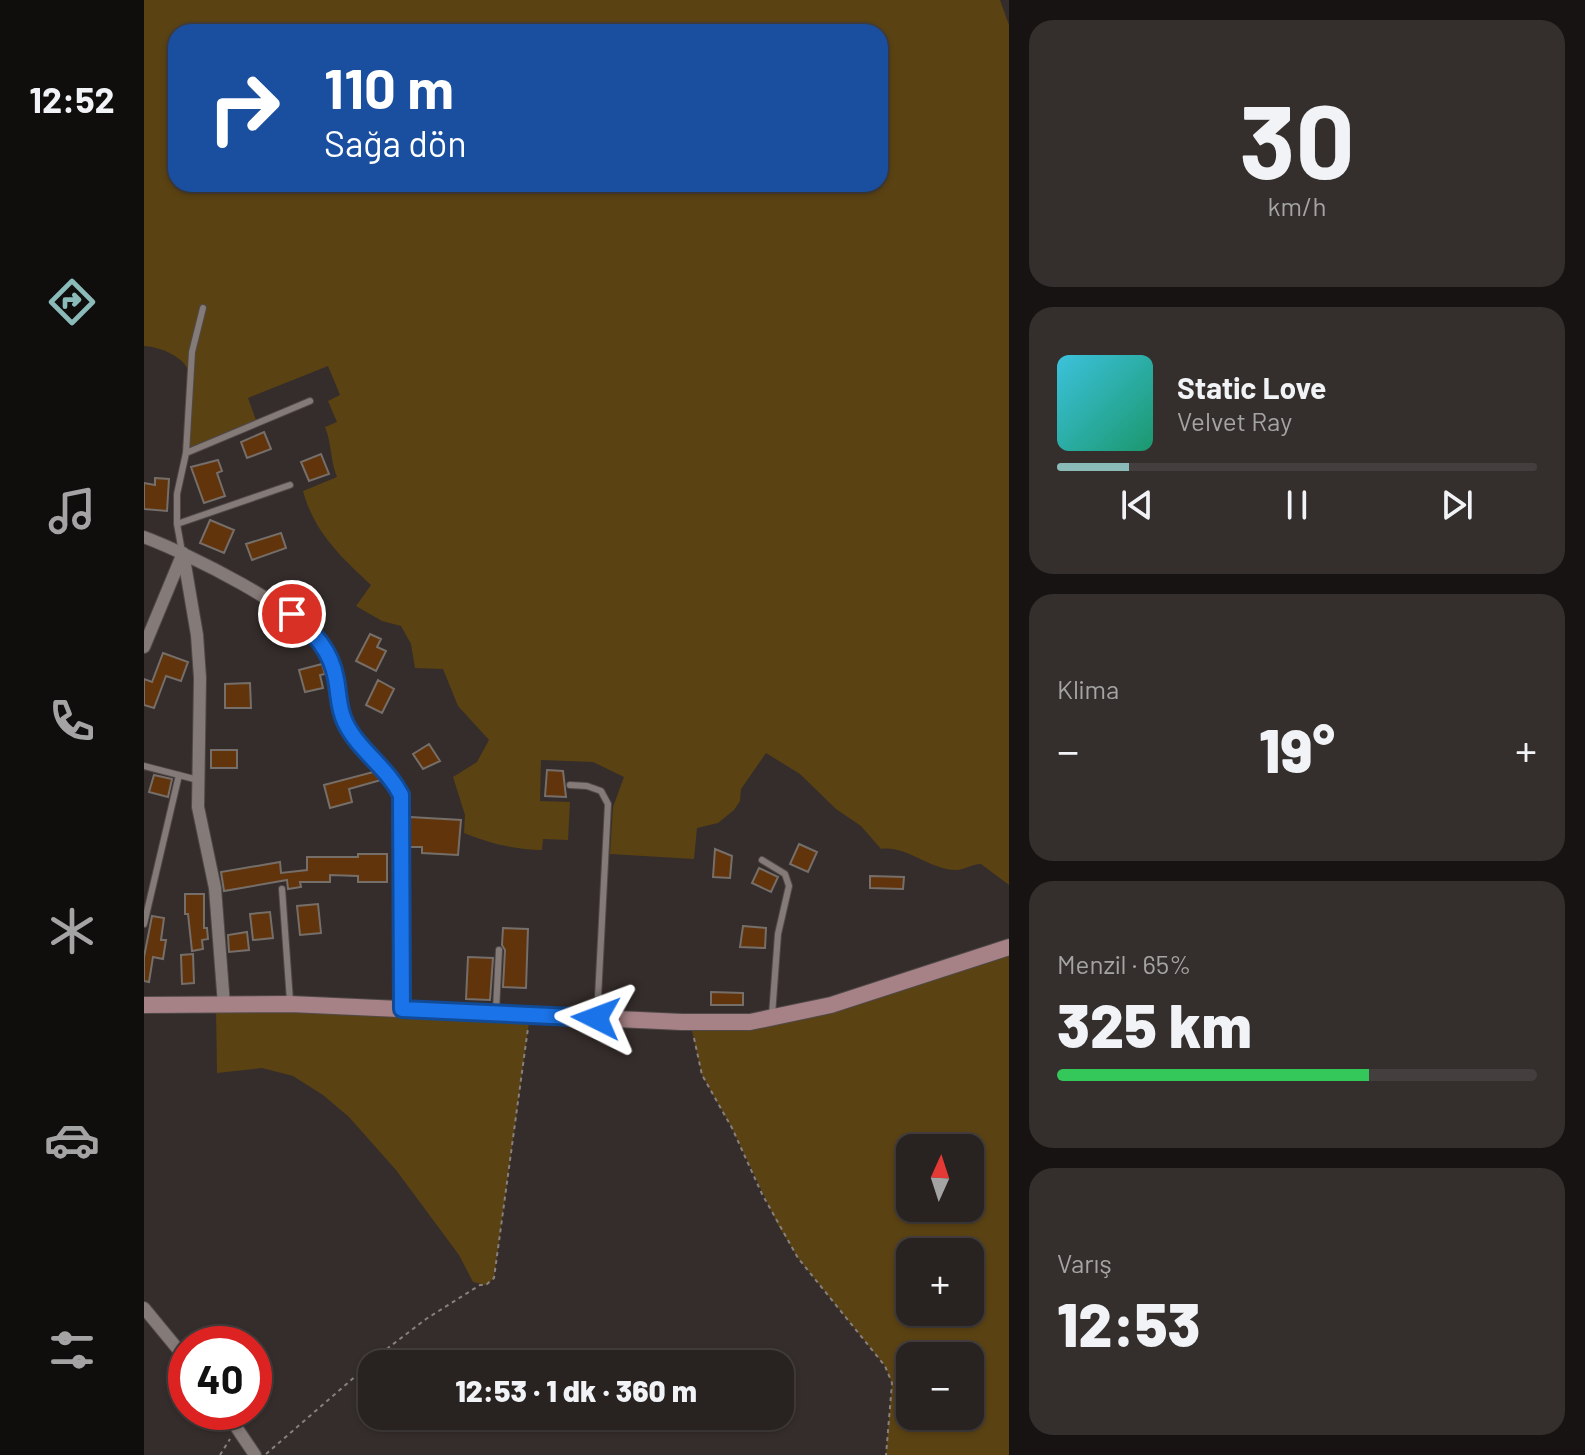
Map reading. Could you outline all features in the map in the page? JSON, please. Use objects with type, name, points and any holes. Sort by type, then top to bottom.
[{"type":"street","points":[[144,537],[183,553],[292,614],[311,630],[331,659],[344,720],[352,734],[392,776],[401,795],[402,1009]]},
{"type":"street","points":[[144,647],[183,553]]},
{"type":"street","points":[[183,553],[197,635],[201,828],[215,888],[224,1005]]},
{"type":"street","points":[[144,1005],[290,1004],[724,1023],[772,1019],[831,1005],[1009,947]]},
{"type":"street","points":[[144,1308],[168,1337]]},
{"type":"street","points":[[238,1430],[255,1455]]},
{"type":"lane","points":[[183,553],[177,524],[177,494],[186,453],[192,352],[203,308]]},
{"type":"lane","points":[[186,453],[310,401]]},
{"type":"lane","points":[[177,524],[290,485]]},
{"type":"lane","points":[[144,766],[198,780]]},
{"type":"lane","points":[[144,924],[179,775]]},
{"type":"lane","points":[[570,785],[601,791],[608,804],[596,1018]]},
{"type":"lane","points":[[762,860],[785,874],[789,886],[778,934],[772,1019]]},
{"type":"lane","points":[[282,889],[290,1004]]},
{"type":"lane","points":[[496,1013],[499,950]]},
{"type":"path","points":[[265,1455],[388,1348],[426,1319],[494,1278],[530,1015]]},
{"type":"path","points":[[690,1022],[702,1075],[732,1128],[778,1225],[798,1258],[885,1366],[892,1383],[886,1455]]},
{"type":"path","points":[[220,1455],[236,1430]]},
{"type":"shaded area","points":[[144,0],[1000,0],[1009,25],[1009,885],[981,864],[959,870],[946,869],[900,851],[881,849],[861,826],[836,809],[800,774],[766,753],[741,789],[740,801],[734,810],[718,823],[697,828],[694,859],[610,854],[613,807],[624,777],[593,762],[541,760],[540,801],[570,802],[568,840],[543,839],[542,850],[493,843],[464,833],[465,815],[453,777],[477,762],[489,740],[458,706],[443,669],[415,668],[411,644],[401,626],[382,621],[356,606],[371,585],[339,554],[321,531],[303,491],[337,477],[325,427],[337,422],[328,401],[340,395],[328,366],[248,398],[257,423],[186,453],[190,375],[184,363],[158,348],[144,346]]},
{"type":"shaded area","points":[[1009,947],[1009,1455],[886,1455],[892,1383],[885,1366],[798,1258],[778,1225],[732,1128],[702,1075],[690,1022],[750,1022]]},
{"type":"shaded area","points":[[216,1005],[530,1015],[494,1278],[486,1285],[473,1282],[459,1255],[396,1170],[349,1117],[323,1095],[293,1076],[262,1068],[217,1073]]},
{"type":"building","points":[[264,432],[271,449],[247,458],[241,442]]},
{"type":"building","points":[[321,454],[329,474],[309,481],[301,462]]},
{"type":"building","points":[[218,460],[222,471],[217,473],[225,496],[204,503],[191,467]]},
{"type":"building","points":[[155,478],[169,479],[167,511],[144,509],[144,483],[155,485]]},
{"type":"building","points":[[210,520],[234,530],[224,553],[200,543]]},
{"type":"building","points":[[281,533],[286,548],[252,560],[246,544]]},
{"type":"building","points":[[370,634],[381,639],[377,647],[386,651],[376,671],[356,661]]},
{"type":"building","points":[[163,653],[188,662],[181,681],[166,676],[154,708],[144,705],[144,679],[152,682]]},
{"type":"building","points":[[322,664],[325,674],[320,675],[323,688],[305,692],[299,670]]},
{"type":"building","points":[[378,680],[394,689],[382,713],[366,705]]},
{"type":"building","points":[[250,683],[251,708],[225,708],[225,684]]},
{"type":"building","points":[[429,744],[440,761],[423,769],[413,754]]},
{"type":"building","points":[[211,750],[237,750],[237,768],[211,768]]},
{"type":"building","points":[[547,770],[563,771],[566,797],[545,796]]},
{"type":"building","points":[[373,772],[381,780],[349,789],[352,802],[330,808],[324,785]]},
{"type":"building","points":[[154,775],[172,779],[168,797],[149,792]]},
{"type":"building","points":[[410,817],[461,820],[458,855],[422,853],[422,847],[410,847]]},
{"type":"building","points":[[799,844],[817,852],[808,872],[790,864]]},
{"type":"building","points":[[715,849],[732,856],[730,878],[713,877]]},
{"type":"building","points":[[358,854],[387,854],[387,882],[358,882],[358,876],[330,875],[330,882],[300,882],[301,887],[288,889],[287,880],[224,891],[221,872],[280,862],[281,873],[307,870],[307,857],[358,857]]},
{"type":"building","points":[[759,868],[778,877],[771,892],[752,883]]},
{"type":"building","points":[[870,876],[904,877],[903,889],[870,888]]},
{"type":"building","points":[[185,894],[204,894],[204,928],[207,928],[208,939],[202,940],[203,949],[192,951],[188,914],[185,914]]},
{"type":"building","points":[[318,904],[321,933],[300,935],[297,906]]},
{"type":"building","points":[[270,912],[273,938],[253,940],[250,914]]},
{"type":"building","points":[[152,916],[164,918],[161,940],[166,940],[163,959],[153,957],[149,982],[144,981],[144,957]]},
{"type":"building","points":[[743,926],[766,928],[765,948],[740,947]]},
{"type":"building","points":[[503,928],[528,929],[526,988],[503,987]]},
{"type":"building","points":[[247,932],[249,950],[229,952],[228,935]]},
{"type":"building","points":[[193,954],[194,983],[182,984],[181,955]]},
{"type":"building","points":[[468,957],[493,958],[490,1000],[466,999]]},
{"type":"building","points":[[711,992],[743,993],[743,1005],[711,1005]]},
{"type":"route","points":[[292,614],[323,645],[331,659],[344,720],[352,734],[392,776],[401,795],[402,1009],[596,1018]]}]
